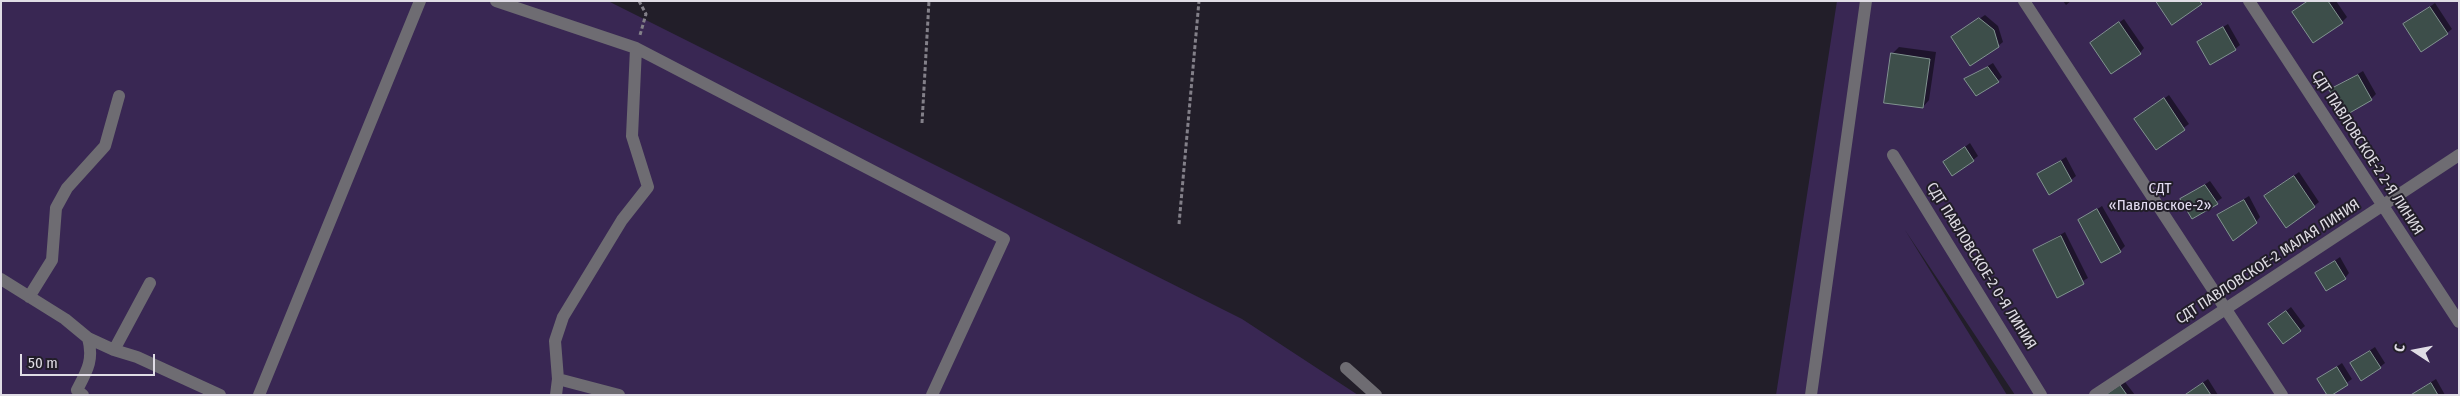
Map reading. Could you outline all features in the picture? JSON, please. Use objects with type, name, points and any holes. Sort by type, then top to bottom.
[{"type":"street","points":[[259,395],[420,1]]},
{"type":"street","points":[[496,1],[636,48],[1004,239],[932,395]]},
{"type":"street","points":[[1811,395],[1866,1]]},
{"type":"street","points":[[2024,1],[2282,395]]},
{"type":"street","name":"СДТ ПАВЛОВСКОЕ-2 2-Я ЛИНИЯ","points":[[2249,1],[2459,322]]},
{"type":"street","points":[[556,395],[558,379],[555,341],[563,317],[622,220],[648,187],[632,136],[636,48]]},
{"type":"street","points":[[30,297],[52,260],[56,208],[67,188],[105,146],[119,96]]},
{"type":"street","name":"СДТ ПАВЛОВСКОЕ-2 0-Я ЛИНИЯ","points":[[1893,155],[2041,395]]},
{"type":"street","name":"СДТ ПАВЛОВСКОЕ-2 МАЛАЯ ЛИНИЯ","points":[[2095,395],[2459,155]]},
{"type":"street","points":[[1,279],[65,319],[88,338],[114,350],[137,357],[220,395]]},
{"type":"street","points":[[114,350],[150,283]]},
{"type":"street","points":[[76,393],[86,373],[92,353],[88,338]]},
{"type":"street","points":[[1346,368],[1376,395]]},
{"type":"street","points":[[558,379],[619,395]]},
{"type":"path","points":[[636,48],[646,14],[639,1]]},
{"type":"path","points":[[922,123],[929,1]]},
{"type":"path","points":[[1179,224],[1199,1]]},
{"type":"green space","points":[[1,1],[608,1],[1242,319],[1358,395],[1,395]]},
{"type":"green space","name":"СДТ «Павловское-2»","points":[[1837,1],[2459,1],[2459,395],[2015,395],[1905,230],[2007,395],[1776,395]]},
{"type":"building","points":[[2156,1],[2199,1],[2202,4],[2172,25]]},
{"type":"building","points":[[2308,1],[2328,1],[2343,23],[2313,43],[2292,12]]},
{"type":"building","points":[[2430,7],[2448,34],[2421,52],[2403,24]]},
{"type":"building","points":[[1979,18],[1994,30],[1999,47],[1970,66],[1951,37]]},
{"type":"building","points":[[2119,22],[2141,54],[2111,74],[2090,43]]},
{"type":"building","points":[[2223,27],[2236,50],[2210,65],[2197,42]]},
{"type":"building","points":[[1891,53],[1930,59],[1923,108],[1884,103]]},
{"type":"building","points":[[1988,67],[1999,82],[1976,96],[1964,79]]},
{"type":"building","points":[[2358,75],[2372,100],[2346,115],[2329,90]]},
{"type":"building","points":[[2164,98],[2185,130],[2156,150],[2134,119]]},
{"type":"building","points":[[1965,147],[1974,161],[1952,176],[1943,162]]},
{"type":"building","points":[[2061,161],[2072,181],[2049,195],[2037,174]]},
{"type":"building","points":[[2294,176],[2315,207],[2286,228],[2264,196]]},
{"type":"building","points":[[2205,185],[2218,204],[2192,219],[2180,199]]},
{"type":"building","points":[[2244,200],[2257,223],[2233,241],[2217,215]]},
{"type":"building","points":[[2097,209],[2121,252],[2101,263],[2078,220]]},
{"type":"building","points":[[2061,236],[2084,284],[2057,298],[2033,250]]},
{"type":"building","points":[[2335,261],[2346,279],[2326,291],[2315,273]]},
{"type":"building","points":[[2286,311],[2301,331],[2283,344],[2268,324]]},
{"type":"building","points":[[2370,351],[2381,368],[2361,381],[2350,363]]},
{"type":"building","points":[[2337,367],[2348,385],[2332,395],[2327,395],[2317,379]]},
{"type":"building","points":[[2203,383],[2211,395],[2185,395]]},
{"type":"building","points":[[2431,383],[2438,395],[2411,395]]},
{"type":"building","points":[[2120,385],[2127,395],[2106,395]]}]
